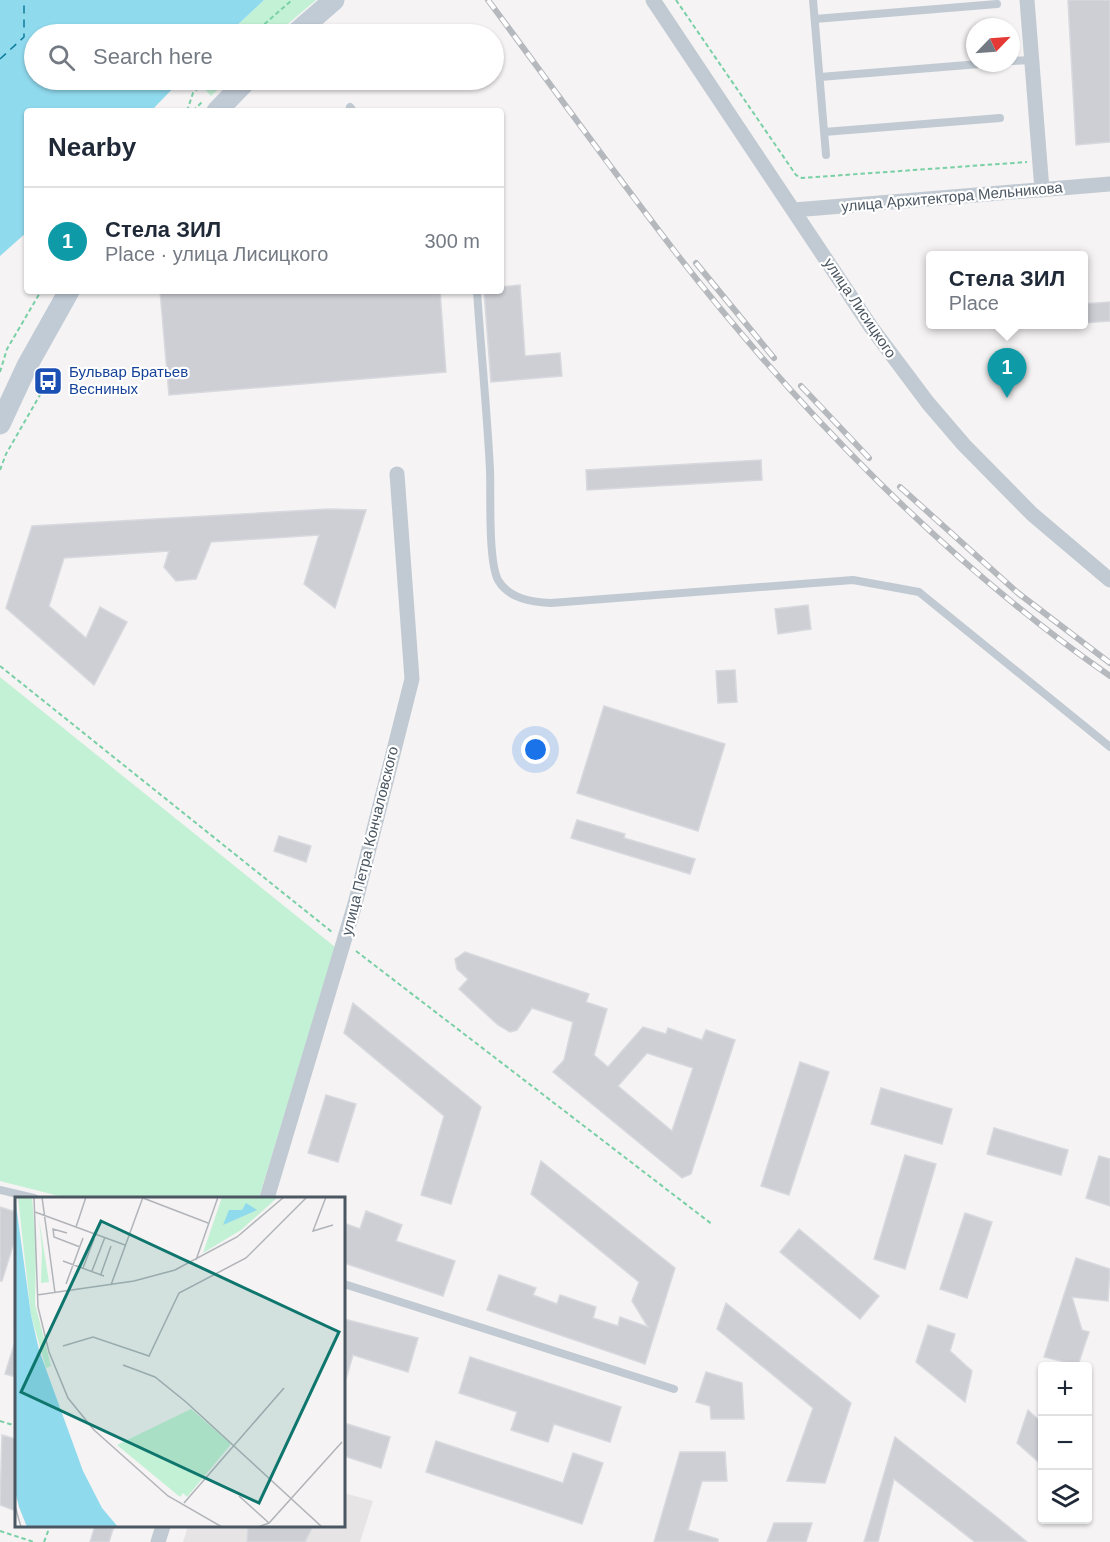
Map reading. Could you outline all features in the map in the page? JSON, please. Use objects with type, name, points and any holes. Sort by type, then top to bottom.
[{"type":"main road","points":[[306,24],[334,0]]},
{"type":"main road","points":[[220,108],[237,90]]},
{"type":"main road","points":[[0,424],[27,366],[67,294]]},
{"type":"street","name":"улица Лисицкого","points":[[653,0],[871,327],[928,403],[964,445],[1032,513],[1110,580]]},
{"type":"street","points":[[1027,0],[1042,190]]},
{"type":"street","name":"улица Архитектора Мельникова","points":[[794,210],[1110,184]]},
{"type":"street","name":"улица Петра Кончаловского","points":[[267,1197],[356,904],[412,679],[397,474]]},
{"type":"street","points":[[158,1542],[163,1527]]},
{"type":"lane","points":[[813,0],[826,154]]},
{"type":"lane","points":[[815,19],[998,4]]},
{"type":"lane","points":[[1020,61],[1032,60]]},
{"type":"lane","points":[[820,77],[966,65]]},
{"type":"lane","points":[[824,132],[1000,117]]},
{"type":"lane","points":[[477,294],[490,468],[493,558],[498,580],[510,592],[527,602],[551,603],[854,580],[919,592],[1110,747]]},
{"type":"lane","points":[[0,1190],[30,1197]]},
{"type":"lane","points":[[345,1284],[674,1389]]},
{"type":"path","points":[[264,24],[292,0]]},
{"type":"path","points":[[188,108],[197,90]]},
{"type":"path","points":[[0,372],[7,349],[39,294]]},
{"type":"path","points":[[0,470],[6,454],[48,381]]},
{"type":"path","points":[[0,1421],[15,1426]]},
{"type":"path","points":[[44,1542],[50,1527]]},
{"type":"path","points":[[0,1531],[34,1542]]},
{"type":"shaded area","points":[[345,1493],[373,1501],[360,1542],[183,1542],[188,1527],[345,1527]]},
{"type":"green space","points":[[264,0],[316,0],[288,24],[239,24]]},
{"type":"green space","points":[[205,90],[217,90],[211,96]]},
{"type":"green space","points":[[0,677],[335,947],[259,1197],[63,1197],[0,1181]]},
{"type":"water","points":[[0,0],[264,0],[239,24],[24,24],[24,90],[171,90],[154,108],[24,108],[24,235],[0,256]]},
{"type":"building","points":[[1068,0],[1110,0],[1110,142],[1076,145]]},
{"type":"building","points":[[520,285],[525,356],[560,353],[562,376],[491,382],[484,294],[504,294],[504,287]]},
{"type":"building","points":[[160,294],[440,294],[446,372],[169,395]]},
{"type":"building","points":[[1110,302],[1110,321],[1088,323],[1088,304]]},
{"type":"building","points":[[761,460],[762,480],[587,490],[586,470]]},
{"type":"building","points":[[328,509],[366,510],[335,608],[304,584],[319,535],[211,542],[196,579],[176,581],[164,567],[169,551],[64,558],[49,606],[86,638],[100,607],[127,622],[94,685],[6,608],[32,526]]},
{"type":"building","points":[[808,605],[811,629],[778,634],[775,609]]},
{"type":"building","points":[[735,670],[737,702],[718,703],[716,671]]},
{"type":"building","points":[[604,706],[725,744],[698,831],[577,793]]},
{"type":"building","points":[[577,820],[625,834],[624,838],[695,859],[690,874],[571,838]]},
{"type":"building","points":[[279,836],[311,846],[306,862],[274,851]]},
{"type":"building","points":[[465,952],[589,994],[586,1002],[607,1009],[594,1055],[608,1067],[643,1027],[666,1034],[668,1028],[702,1040],[706,1030],[735,1040],[691,1174],[682,1178],[553,1072],[564,1060],[573,1022],[532,1008],[517,1030],[510,1032],[498,1025],[459,989],[468,979],[457,969],[455,959]],"holes":[[[647,1053],[693,1068],[672,1131],[618,1086]]]},
{"type":"building","points":[[353,1003],[481,1107],[451,1204],[421,1195],[444,1116],[344,1033]]},
{"type":"building","points":[[800,1062],[829,1072],[789,1195],[761,1186]]},
{"type":"building","points":[[881,1088],[952,1109],[942,1144],[871,1124]]},
{"type":"building","points":[[326,1095],[356,1104],[338,1162],[308,1153]]},
{"type":"building","points":[[994,1128],[1068,1150],[1061,1175],[987,1154]]},
{"type":"building","points":[[905,1155],[936,1164],[905,1269],[874,1259]]},
{"type":"building","points":[[1099,1156],[1110,1159],[1110,1206],[1086,1198]]},
{"type":"building","points":[[541,1161],[675,1268],[645,1364],[487,1310],[499,1275],[536,1288],[533,1295],[557,1304],[560,1295],[596,1307],[593,1318],[618,1326],[620,1317],[648,1327],[632,1301],[639,1282],[531,1194]]},
{"type":"building","points":[[0,1207],[15,1212],[15,1239],[2,1281],[0,1281]]},
{"type":"building","points":[[366,1211],[402,1225],[396,1241],[455,1261],[443,1296],[345,1263],[345,1223],[360,1229]]},
{"type":"building","points":[[965,1213],[992,1222],[967,1298],[940,1289]]},
{"type":"building","points":[[799,1229],[879,1296],[860,1319],[780,1252]]},
{"type":"building","points":[[1076,1258],[1110,1269],[1108,1301],[1072,1297],[1082,1330],[1089,1332],[1079,1362],[1065,1362],[1044,1357]]},
{"type":"building","points":[[726,1303],[851,1403],[825,1483],[787,1481],[813,1408],[717,1329]]},
{"type":"building","points":[[345,1319],[418,1338],[408,1372],[353,1355],[346,1379]]},
{"type":"building","points":[[928,1325],[955,1334],[950,1351],[972,1371],[965,1402],[916,1362]]},
{"type":"building","points":[[14,1345],[15,1377],[5,1374]]},
{"type":"building","points":[[470,1357],[621,1407],[610,1442],[554,1424],[548,1442],[511,1430],[517,1412],[459,1393]]},
{"type":"building","points":[[706,1372],[742,1383],[744,1419],[711,1419],[710,1406],[696,1402]]},
{"type":"building","points":[[1028,1410],[1038,1419],[1038,1461],[1017,1443]]},
{"type":"building","points":[[345,1423],[390,1437],[381,1468],[345,1456]]},
{"type":"building","points":[[2,1435],[15,1439],[15,1511],[0,1505]]},
{"type":"building","points":[[895,1437],[1027,1542],[975,1542],[894,1479],[878,1542],[864,1542]]},
{"type":"building","points":[[436,1441],[563,1483],[573,1453],[603,1463],[582,1524],[426,1472]]},
{"type":"building","points":[[680,1452],[725,1452],[727,1481],[702,1481],[688,1530],[718,1539],[718,1542],[654,1542]]},
{"type":"building","points":[[774,1523],[812,1523],[806,1542],[767,1542]]},
{"type":"building","points":[[95,1527],[114,1527],[109,1542],[90,1542]]},
{"type":"building","points":[[248,1527],[312,1527],[305,1542],[247,1542]]},
{"type":"ferry route","points":[[0,59],[24,37],[24,0]]},
{"type":"railway","points":[[488,0],[676,253],[722,311],[823,425],[933,534],[1050,632],[1110,676]]},
{"type":"railway","points":[[696,263],[774,358]]},
{"type":"railway","points":[[801,386],[869,458]]},
{"type":"railway","points":[[900,487],[1018,593],[1110,663]]},
{"type":"place","name":"Бульвар Братьев Весниных","points":[[48,381]]},
{"type":"place","name":"Стела ЗИЛ","points":[[1007,398]]}]
